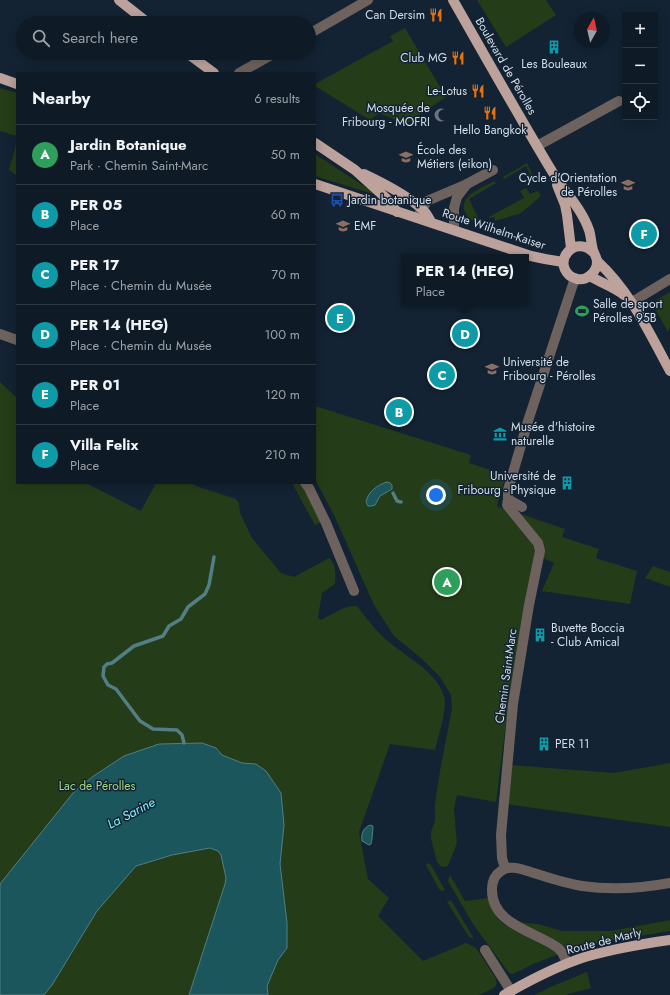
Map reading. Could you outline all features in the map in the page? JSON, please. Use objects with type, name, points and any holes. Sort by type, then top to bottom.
[{"type":"main road","points":[[119,0],[139,16]]},
{"type":"main road","name":"Boulevard de Pérolles","points":[[453,0],[551,170],[572,199],[586,222],[591,236],[595,256]]},
{"type":"main road","points":[[196,60],[213,72]]},
{"type":"main road","points":[[0,78],[16,84]]},
{"type":"main road","points":[[316,144],[355,170],[386,199],[397,212]]},
{"type":"main road","points":[[355,170],[378,180],[408,198],[419,213]]},
{"type":"main road","name":"Boulevard de Pérolles","points":[[551,170],[565,205],[570,229],[571,248]]},
{"type":"main road","points":[[316,184],[397,212],[419,213]]},
{"type":"main road","name":"Route Wilhelm-Kaiser","points":[[419,213],[431,222],[525,254]]},
{"type":"main road","points":[[595,256],[596,268],[590,276],[583,279],[575,278],[566,271],[564,262],[566,254],[571,248],[582,246],[590,249],[618,281],[632,302],[670,371]]},
{"type":"main road","name":"Route Wilhelm-Kaiser","points":[[529,255],[564,262]]},
{"type":"main road","points":[[590,276],[601,283],[615,288],[632,302]]},
{"type":"main road","name":"Route de Marly","points":[[508,993],[531,980],[568,964],[605,952],[670,940]]},
{"type":"street","points":[[316,30],[368,0]]},
{"type":"street","points":[[241,72],[262,60]]},
{"type":"street","points":[[537,146],[619,102]]},
{"type":"street","points":[[419,213],[427,201],[467,184],[493,170]]},
{"type":"street","points":[[454,229],[454,208],[457,197],[467,184]]},
{"type":"street","points":[[522,507],[508,499],[508,490],[528,421],[575,278]]},
{"type":"street","points":[[632,302],[670,279]]},
{"type":"street","points":[[0,334],[16,340]]},
{"type":"street","points":[[306,484],[326,523],[354,591]]},
{"type":"street","name":"Chemin Saint-Marc","points":[[505,868],[502,858],[501,835],[513,704],[529,605],[540,551],[538,543],[509,509],[507,505],[508,499]]},
{"type":"street","points":[[568,964],[560,950],[550,943],[514,925],[498,911],[493,898],[492,886],[499,872],[505,868],[518,868],[567,883],[597,888],[652,886],[670,883]]},
{"type":"street","points":[[485,950],[508,993]]},
{"type":"green space","points":[[477,0],[546,0],[556,15],[506,47]]},
{"type":"green space","points":[[405,28],[446,97],[406,124],[379,113],[370,120],[316,87],[316,83],[393,41],[390,36]]},
{"type":"green space","points":[[0,88],[16,93],[16,136],[0,131]]},
{"type":"green space","points":[[16,145],[16,175],[9,170]]},
{"type":"green space","points":[[316,155],[373,192],[373,194],[316,176]]},
{"type":"green space","points":[[527,163],[536,183],[534,183],[526,166],[504,179],[503,177]]},
{"type":"green space","points":[[494,181],[496,183],[469,199],[480,224],[471,220],[465,212],[465,201],[478,189]]},
{"type":"green space","points":[[526,188],[530,194],[538,191],[541,196],[521,213],[495,221],[494,217],[489,218],[524,198],[520,191]]},
{"type":"green space","points":[[670,292],[670,326],[668,332],[653,304],[655,301]]},
{"type":"green space","points":[[0,382],[16,397],[16,484],[88,484],[141,511],[155,484],[193,484],[236,499],[239,503],[240,513],[252,538],[281,573],[294,577],[329,558],[331,560],[335,570],[335,584],[322,593],[318,617],[320,620],[347,607],[357,606],[385,639],[421,666],[435,679],[444,696],[445,708],[435,750],[390,744],[359,832],[368,879],[389,898],[378,916],[423,961],[466,943],[476,948],[495,977],[497,983],[494,988],[479,995],[0,995]],"holes":[[[125,879],[97,911],[72,953],[81,926]]]},
{"type":"green space","points":[[316,406],[471,455],[469,463],[506,475],[497,506],[509,512],[533,545],[535,553],[510,691],[496,802],[457,795],[454,809],[457,843],[448,866],[442,867],[437,862],[431,839],[431,832],[435,821],[435,804],[452,708],[451,695],[440,677],[421,658],[394,636],[374,605],[335,517],[316,481]]},
{"type":"green space","points":[[293,484],[302,484],[319,517],[320,523],[315,525]]},
{"type":"green space","points":[[521,514],[565,529],[562,537],[599,549],[596,558],[637,571],[630,604],[542,591],[554,563],[543,558],[520,515]]},
{"type":"green space","points":[[653,566],[670,572],[670,587],[645,578]]},
{"type":"green space","points":[[670,763],[670,827],[507,804],[511,765],[614,773]]},
{"type":"green space","points":[[428,863],[431,865],[445,890],[442,891],[439,889],[426,865]]},
{"type":"green space","points":[[450,875],[465,901],[488,898],[497,918],[505,925],[559,954],[513,974],[509,973],[473,924],[448,881]]},
{"type":"green space","points":[[451,900],[474,939],[469,937],[447,902]]},
{"type":"green space","points":[[670,920],[670,931],[603,942],[585,948],[576,949],[567,948],[517,922],[538,924],[562,931],[611,931]]},
{"type":"green space","points":[[587,972],[591,988],[565,995],[534,995],[553,986]]},
{"type":"water","points":[[387,482],[392,485],[392,489],[380,496],[375,505],[368,506],[366,502],[371,492],[376,487]]},
{"type":"water","name":"Lac de Pérolles","points":[[202,743],[216,748],[222,755],[242,763],[256,764],[266,771],[281,793],[284,825],[280,864],[287,923],[287,948],[278,960],[267,986],[268,995],[189,995],[226,878],[221,855],[218,851],[210,848],[172,855],[136,866],[97,911],[52,985],[44,995],[0,995],[0,884],[73,793],[92,777],[124,756],[159,744]]},
{"type":"water","points":[[370,825],[373,827],[371,844],[369,845],[362,841],[362,836],[364,830]]},
{"type":"waterway","points":[[393,493],[397,501],[401,502]]},
{"type":"waterway","points":[[184,743],[182,735],[177,730],[153,729],[140,721],[116,689],[108,685],[103,676],[104,667],[107,664],[112,663],[134,646],[163,636],[169,626],[181,619],[188,607],[205,594],[209,585],[214,557]]},
{"type":"place","name":"Can Dersim","points":[[436,15]]},
{"type":"place","name":"Les Bouleaux","points":[[554,47]]},
{"type":"place","name":"Club MG","points":[[458,58]]},
{"type":"place","name":"Le-Lotus","points":[[478,91]]},
{"type":"place","name":"Hello Bangkok","points":[[490,113]]},
{"type":"place","name":"Mosquée de Fribourg - MOFRI","points":[[441,115]]},
{"type":"place","name":"École des Métiers (eikon)","points":[[406,157]]},
{"type":"place","name":"Cycle d'Orientation de Pérolles","points":[[628,185]]},
{"type":"place","name":"Jardin botanique","points":[[337,200]]},
{"type":"place","name":"EMF","points":[[343,226]]},
{"type":"place","name":"Villa Felix","points":[[644,234]]},
{"type":"place","name":"Salle de sport Pérolles 95B","points":[[582,311]]},
{"type":"place","name":"PER 01","points":[[340,318]]},
{"type":"place","name":"PER 14 (HEG)","points":[[465,334]]},
{"type":"place","name":"Université de Fribourg - Pérolles","points":[[492,369]]},
{"type":"place","name":"PER 17","points":[[442,375]]},
{"type":"place","name":"PER 05","points":[[399,412]]},
{"type":"place","name":"Musée d'histoire naturelle","points":[[500,434]]},
{"type":"place","name":"Université de Fribourg - Physique","points":[[567,483]]},
{"type":"place","name":"Jardin Botanique","points":[[447,582]]},
{"type":"place","name":"Buvette Boccia - Club Amical","points":[[540,635]]},
{"type":"place","name":"PER 11","points":[[544,744]]},
{"type":"water label","name":"La Sarine","points":[[131,813]]}]
